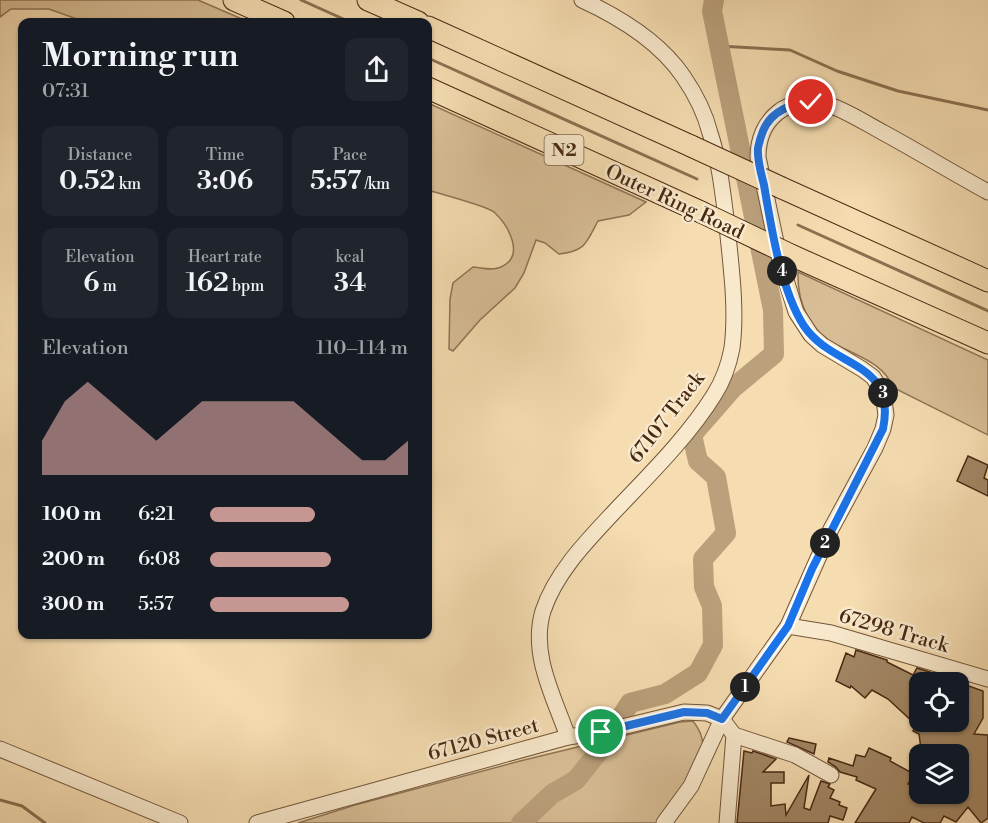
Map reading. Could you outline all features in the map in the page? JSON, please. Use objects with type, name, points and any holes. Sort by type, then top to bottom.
[{"type":"highway","points":[[234,0],[275,18]]},
{"type":"highway","points":[[368,0],[409,18]]},
{"type":"highway","points":[[432,29],[988,281]]},
{"type":"highway","name":"Outer Ring Road","points":[[432,90],[700,212],[786,258],[988,343]]},
{"type":"street","name":"67107 Track","points":[[568,737],[540,651],[539,630],[544,608],[559,578],[573,558],[661,461],[715,394],[732,350],[734,323],[731,265],[722,188],[711,133],[702,113],[682,75],[664,55],[635,30],[582,0]]},
{"type":"street","points":[[664,823],[691,786],[722,719],[788,626],[826,539],[875,448],[883,429],[886,409],[883,393],[873,377],[822,345],[803,324],[789,293],[786,258],[768,207],[758,148],[762,133],[769,121],[790,105],[811,102],[838,109],[988,192]]},
{"type":"street","name":"67298 Track","points":[[788,626],[831,633],[988,679]]},
{"type":"street","name":"67120 Street","points":[[257,823],[568,737],[601,732],[684,712],[707,713],[722,719]]},
{"type":"street","points":[[722,719],[734,735],[795,755],[831,774]]},
{"type":"street","points":[[727,823],[734,735]]},
{"type":"street","points":[[0,749],[180,823]]},
{"type":"shaded area","points":[[0,0],[198,0],[240,18],[74,18],[49,9],[11,9],[0,17]]},
{"type":"shaded area","points":[[432,105],[646,202],[629,215],[598,221],[588,240],[575,251],[559,254],[545,243],[536,240],[524,273],[515,288],[480,320],[453,351],[449,349],[450,299],[453,283],[473,267],[498,268],[508,262],[512,256],[512,240],[505,225],[490,209],[432,191]]},
{"type":"shaded area","points":[[798,272],[988,360],[988,435],[894,388],[877,367],[820,333],[807,316],[803,306]]},
{"type":"shaded area","points":[[693,721],[702,739],[703,748],[699,761],[689,779],[657,823],[298,823],[355,805],[520,761],[680,722]]},
{"type":"building","points":[[968,456],[988,465],[984,478],[988,480],[988,496],[957,481]]},
{"type":"building","points":[[856,650],[887,660],[909,673],[909,718],[888,699],[872,690],[865,698],[851,686],[850,688],[836,681],[846,653],[854,657]]},
{"type":"building","points":[[917,668],[930,672],[915,672]]},
{"type":"building","points":[[969,686],[983,691],[983,718],[974,734],[988,735],[988,818],[981,823],[968,807],[956,822],[944,816],[940,823],[924,823],[912,817],[909,823],[855,823],[876,789],[856,780],[857,777],[840,772],[828,762],[829,758],[853,766],[856,755],[865,757],[869,748],[891,758],[890,761],[909,771],[909,804],[969,804],[969,744],[920,744],[919,734],[915,732],[969,732]]},
{"type":"building","points":[[789,738],[816,744],[814,754],[787,742]]},
{"type":"building","points":[[744,751],[752,753],[753,751],[776,759],[763,772],[784,772],[784,783],[771,783],[771,806],[785,804],[786,815],[809,775],[804,808],[810,810],[821,781],[830,784],[828,787],[834,790],[830,798],[847,808],[843,820],[830,816],[828,823],[737,823]]},
{"type":"waterway","points":[[301,0],[341,18]]},
{"type":"waterway","points":[[521,823],[552,794],[576,780],[600,750],[630,703],[665,694],[698,673],[713,645],[712,606],[704,587],[703,559],[726,533],[716,477],[698,461],[692,435],[733,388],[774,354],[773,310],[712,11],[714,0]]},
{"type":"waterway","points":[[719,46],[790,50],[837,71],[898,91],[988,110]]},
{"type":"waterway","points":[[432,60],[697,179]]},
{"type":"waterway","points":[[750,202],[763,209]]},
{"type":"waterway","points":[[798,225],[988,311]]},
{"type":"waterway","points":[[0,800],[22,806],[45,823]]},
{"type":"route","points":[[601,732],[684,712],[707,713],[722,719],[788,626],[831,529],[883,429],[886,403],[879,384],[862,369],[822,345],[811,335],[796,312],[784,277],[768,207],[758,157],[762,133],[774,115],[790,105],[811,102]]}]
